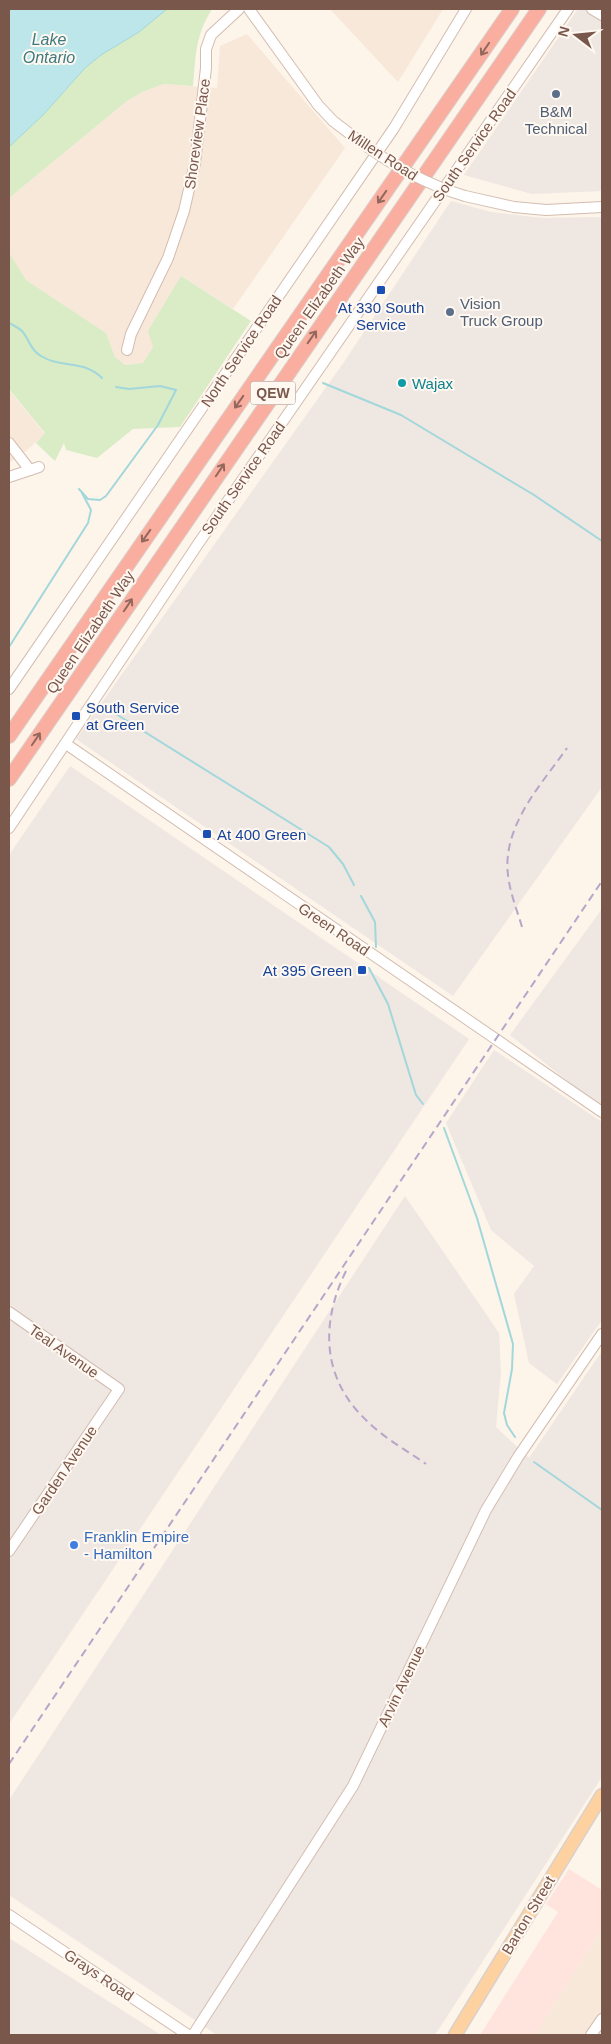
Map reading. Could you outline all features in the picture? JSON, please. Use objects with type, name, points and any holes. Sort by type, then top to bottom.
[{"type":"highway","name":"Queen Elizabeth Way","points":[[9,736],[512,9]]},
{"type":"highway","name":"Queen Elizabeth Way","points":[[9,779],[539,9]]},
{"type":"main road","name":"Barton Street","points":[[455,2035],[602,1795]]},
{"type":"street","name":"Shoreview Place","points":[[127,350],[131,334],[168,258],[184,211],[195,164],[206,68],[206,49],[211,35],[239,9]]},
{"type":"street","name":"Millen Road","points":[[249,9],[318,104],[333,121],[383,159],[410,175],[447,191],[514,207],[546,210],[602,207]]},
{"type":"street","name":"North Service Road","points":[[9,689],[394,128],[466,9]]},
{"type":"street","name":"South Service Road","points":[[9,828],[198,544],[568,9]]},
{"type":"street","points":[[592,9],[602,15]]},
{"type":"street","points":[[9,443],[34,469],[9,477]]},
{"type":"street","name":"Green Road","points":[[66,744],[602,1112]]},
{"type":"street","name":"Teal Avenue","points":[[9,1312],[119,1389]]},
{"type":"street","name":"Arvin Avenue","points":[[193,2035],[353,1786],[486,1510],[518,1457],[602,1334]]},
{"type":"street","name":"Garden Avenue","points":[[9,1551],[119,1389]]},
{"type":"street","name":"Grays Road","points":[[9,1915],[188,2035]]},
{"type":"street","points":[[591,2035],[602,2019]]},
{"type":"shaded area","points":[[330,9],[443,9],[398,82]]},
{"type":"shaded area","points":[[578,9],[602,9],[602,191],[532,194],[464,175]]},
{"type":"shaded area","points":[[247,34],[345,148],[233,309],[181,276],[153,347],[143,363],[125,365],[115,357],[106,333],[26,280],[16,266],[9,253],[9,198],[127,101],[142,92],[164,84],[217,88],[220,46]]},
{"type":"shaded area","points":[[451,201],[491,212],[542,218],[602,217],[602,787],[453,996],[76,739],[344,362]]},
{"type":"shaded area","points":[[9,390],[45,434],[9,463]]},
{"type":"shaded area","points":[[70,766],[469,1039],[9,1724],[9,855]]},
{"type":"shaded area","points":[[602,909],[602,1105],[575,1087],[510,1035]]},
{"type":"shaded area","points":[[494,1050],[602,1122],[602,1320],[557,1384],[529,1363],[514,1294],[534,1266],[491,1230],[446,1123]]},
{"type":"shaded area","points":[[405,1196],[499,1333],[501,1372],[496,1427],[529,1458],[602,1351],[602,1777],[435,2035],[217,2035],[9,1895],[9,1800]]},
{"type":"shaded area","points":[[569,1869],[602,1890],[602,1929],[535,2035],[480,2035],[558,1912],[546,1904]]},
{"type":"shaded area","points":[[602,1929],[602,2035],[535,2035],[576,1970]]},
{"type":"shaded area","points":[[9,1938],[161,2035],[9,2035]]},
{"type":"green space","points":[[167,9],[212,9],[199,37],[193,86],[164,84],[142,92],[127,101],[9,198],[9,147],[43,115],[85,68],[101,55],[139,32]]},
{"type":"green space","points":[[9,253],[26,280],[106,333],[115,357],[125,365],[143,363],[153,347],[148,331],[181,276],[251,321],[180,427],[133,429],[97,458],[66,450],[64,443],[55,461],[36,443],[45,433],[9,389]]},
{"type":"water","name":"Lake Ontario","points":[[9,9],[167,9],[139,32],[101,55],[85,68],[43,115],[9,147]]},
{"type":"waterway","points":[[9,323],[22,331],[35,351],[41,356],[49,360],[87,368],[102,378]]},
{"type":"waterway","points":[[323,383],[401,415],[534,495],[602,541]]},
{"type":"waterway","points":[[79,489],[88,499],[100,500],[106,496],[158,425],[176,390],[160,386],[129,389],[116,387]]},
{"type":"waterway","points":[[9,647],[88,523],[91,510],[82,493]]},
{"type":"waterway","points":[[116,714],[329,847],[343,864],[354,885]]},
{"type":"waterway","points":[[361,896],[375,922],[376,947]]},
{"type":"waterway","points":[[369,968],[388,1004],[416,1095],[423,1104]]},
{"type":"waterway","points":[[444,1128],[477,1218],[513,1344],[512,1369],[504,1413],[507,1425],[515,1437]]},
{"type":"waterway","points":[[534,1462],[602,1510]]},
{"type":"railway","points":[[522,927],[508,875],[508,857],[511,840],[517,823],[535,792],[567,748]]},
{"type":"railway","points":[[9,1764],[602,881]]},
{"type":"railway","points":[[346,1271],[332,1311],[329,1331],[334,1369],[341,1387],[352,1405],[367,1421],[426,1464]]},
{"type":"place","name":"B&M Technical","points":[[556,94]]},
{"type":"place","name":"At 330 South Service","points":[[381,290]]},
{"type":"place","name":"Vision Truck Group","points":[[450,312]]},
{"type":"place","name":"Wajax","points":[[402,383]]},
{"type":"place","name":"South Service at Green","points":[[76,716]]},
{"type":"place","name":"At 400 Green","points":[[207,834]]},
{"type":"place","name":"At 395 Green","points":[[362,970]]},
{"type":"place","name":"Franklin Empire - Hamilton","points":[[74,1545]]}]
